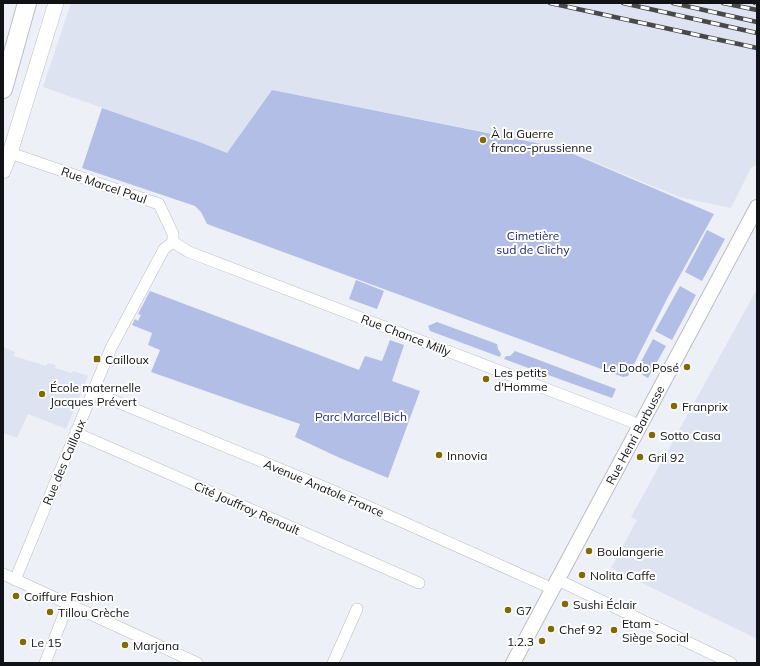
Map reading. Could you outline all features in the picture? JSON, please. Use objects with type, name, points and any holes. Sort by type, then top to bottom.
[{"type":"highway","points":[[3,89],[27,3]]},
{"type":"main road","points":[[3,171],[10,153],[56,3]]},
{"type":"street","name":"Rue Marcel Paul","points":[[10,153],[159,204],[173,234],[173,242]]},
{"type":"street","name":"Rue Henri Barbusse","points":[[513,663],[757,207]]},
{"type":"street","name":"Rue des Cailloux","points":[[15,580],[112,348],[164,249],[173,242]]},
{"type":"street","name":"Rue Chance Milly","points":[[173,242],[189,252],[640,426]]},
{"type":"street","name":"Avenue Anatole France","points":[[93,392],[555,584],[731,663]]},
{"type":"street","name":"Cité Jouffroy Renault","points":[[76,431],[84,436],[419,583]]},
{"type":"street","points":[[3,574],[197,663]]},
{"type":"street","points":[[45,663],[68,604]]},
{"type":"street","points":[[333,663],[357,609]]},
{"type":"shaded area","points":[[71,3],[757,3],[757,164],[751,168],[731,208],[679,197],[556,146],[272,90],[227,154],[202,143],[43,87]]},
{"type":"shaded area","points":[[757,289],[757,639],[611,568],[637,520],[631,517]]},
{"type":"shaded area","name":"École maternelle Jacques Prévert","points":[[3,347],[15,352],[14,356],[46,366],[48,363],[56,365],[55,368],[72,373],[73,371],[88,376],[66,429],[28,414],[17,438],[3,433]]},
{"type":"green space","name":"Cimetière sud de Clichy","points":[[272,90],[557,147],[714,214],[668,297],[628,376],[623,377],[207,224],[201,212],[195,206],[82,168],[102,108],[227,153]]},
{"type":"green space","points":[[707,230],[725,239],[702,281],[685,272]]},
{"type":"green space","points":[[356,280],[384,291],[377,309],[349,299]]},
{"type":"green space","points":[[680,286],[696,295],[672,340],[655,331]]},
{"type":"green space","name":"Parc Marcel Bich","points":[[150,291],[359,370],[365,356],[382,361],[390,340],[404,345],[392,381],[420,391],[388,478],[295,437],[300,424],[151,372],[160,350],[148,345],[152,333],[132,325],[135,319],[138,321],[141,315],[138,314]]},
{"type":"green space","points":[[437,322],[497,344],[501,354],[500,357],[430,331],[428,326]]},
{"type":"green space","points":[[653,339],[666,346],[648,378],[636,371]]},
{"type":"green space","points":[[515,351],[616,389],[612,398],[504,359],[506,356],[510,356]]},
{"type":"railway","points":[[550,3],[757,48]]},
{"type":"railway","points":[[623,3],[757,33]]},
{"type":"railway","points":[[673,3],[757,22]]},
{"type":"railway","points":[[723,3],[757,10]]},
{"type":"place","name":"À la Guerre franco-prussienne","points":[[483,140]]},
{"type":"place","name":"Cailloux","points":[[97,359]]},
{"type":"place","name":"Le Dodo Posé","points":[[687,367]]},
{"type":"place","name":"Les petits d'Homme","points":[[486,379]]},
{"type":"place","name":"École maternelle Jacques Prévert","points":[[42,394]]},
{"type":"place","name":"Franprix","points":[[674,406]]},
{"type":"place","name":"Sotto Casa","points":[[652,435]]},
{"type":"place","name":"Innovia","points":[[439,455]]},
{"type":"place","name":"Gril 92","points":[[640,457]]},
{"type":"place","name":"Boulangerie","points":[[589,551]]},
{"type":"place","name":"Nolita Caffe","points":[[582,575]]},
{"type":"place","name":"Coiffure Fashion","points":[[16,596]]},
{"type":"place","name":"Sushi Éclair","points":[[565,604]]},
{"type":"place","name":"G7","points":[[508,610]]},
{"type":"place","name":"Tillou Crèche","points":[[50,612]]},
{"type":"place","name":"Chef 92","points":[[551,629]]},
{"type":"place","name":"Etam - Siège Social","points":[[614,630]]},
{"type":"place","name":"1.2.3","points":[[542,641]]},
{"type":"place","name":"Le 15","points":[[23,642]]},
{"type":"place","name":"Marjana","points":[[125,645]]}]
